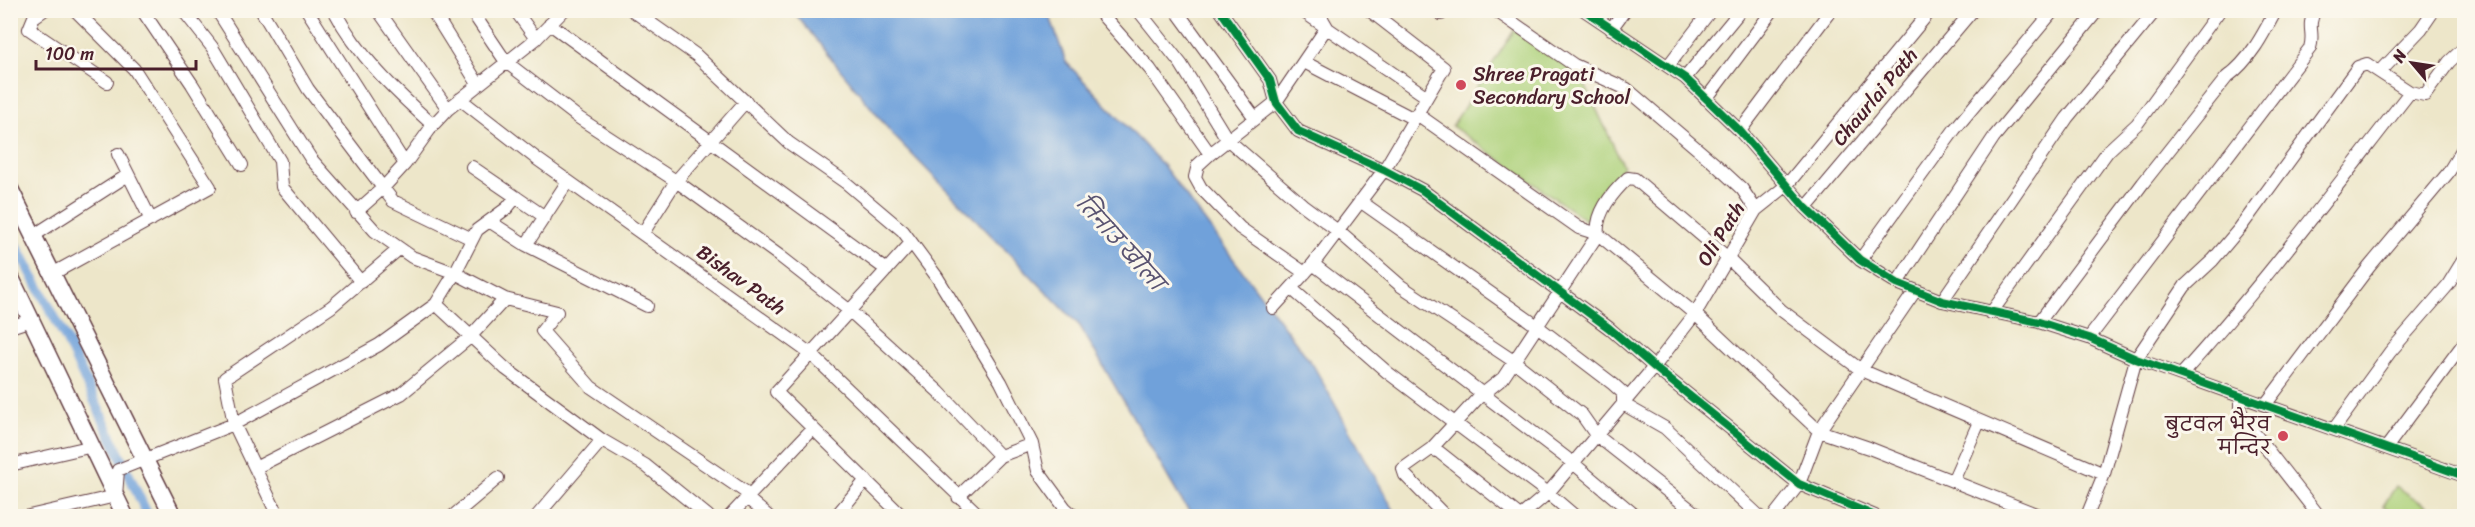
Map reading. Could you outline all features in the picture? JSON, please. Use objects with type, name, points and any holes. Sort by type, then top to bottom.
[{"type":"main road","points":[[10,189],[52,274],[138,462],[173,516]]},
{"type":"main road","points":[[10,276],[125,516]]},
{"type":"street","points":[[44,10],[34,17],[29,29],[107,82]]},
{"type":"street","points":[[52,274],[210,187],[134,69],[75,10]]},
{"type":"street","points":[[142,10],[192,84],[242,165]]},
{"type":"street","points":[[183,10],[212,47],[280,161],[282,187],[361,282]]},
{"type":"street","points":[[217,10],[311,159],[375,231],[412,258],[455,273],[505,299],[557,312],[542,331],[591,387],[748,497],[768,516]]},
{"type":"street","points":[[261,10],[308,89],[393,201],[472,239]]},
{"type":"street","points":[[307,10],[405,164]]},
{"type":"street","points":[[334,10],[343,28],[385,82],[433,126]]},
{"type":"street","points":[[378,10],[448,109]]},
{"type":"street","points":[[432,10],[478,84]]},
{"type":"street","points":[[471,10],[506,62],[579,118],[676,181],[781,257],[850,311],[939,393],[1000,456]]},
{"type":"street","points":[[515,10],[536,39]]},
{"type":"street","points":[[632,10],[696,55],[789,143],[845,182],[903,231],[937,278],[1001,382],[1032,444],[1038,471],[1065,508],[1074,516]]},
{"type":"street","points":[[1098,10],[1150,69],[1210,154]]},
{"type":"street","points":[[1138,10],[1181,64],[1227,138],[1401,286],[1515,362],[1582,415],[1596,435],[1699,516]]},
{"type":"street","points":[[1176,10],[1255,118]]},
{"type":"street","points":[[1220,10],[1270,80],[1276,102],[1298,131],[1422,190],[1609,328],[1799,484],[1875,516]]},
{"type":"street","points":[[1301,10],[1427,97]]},
{"type":"street","points":[[1322,10],[1320,15],[1327,27]]},
{"type":"street","points":[[1273,308],[1309,269],[1384,170],[1444,68],[1369,10]]},
{"type":"street","points":[[1495,10],[1574,65],[1627,89],[1742,189],[1756,210]]},
{"type":"street","points":[[1584,10],[1685,78],[1740,131],[1806,208],[1860,260],[1897,283],[1942,301],[2038,322],[2089,338],[2136,359],[2464,476]]},
{"type":"street","points":[[1611,28],[1625,10]]},
{"type":"street","points":[[1668,66],[1711,10]]},
{"type":"street","points":[[1685,78],[1741,10]]},
{"type":"street","points":[[1706,99],[1773,10]]},
{"type":"street","points":[[1740,131],[1831,10]]},
{"type":"street","name":"Oli Path","points":[[1520,516],[1548,493],[1654,367],[1695,314],[1756,210],[1786,186],[1931,10]]},
{"type":"street","name":"Chaurlai Path","points":[[1806,208],[1973,10]]},
{"type":"street","points":[[1860,260],[1955,129],[2054,10]]},
{"type":"street","points":[[1897,283],[1994,137],[2098,10]]},
{"type":"street","points":[[1942,301],[2067,118],[2156,10]]},
{"type":"street","points":[[1991,313],[2108,151],[2137,124],[2220,10]]},
{"type":"street","points":[[2038,322],[2150,174],[2227,77],[2240,67],[2261,38],[2276,10]]},
{"type":"street","points":[[2089,338],[2310,48],[2313,38],[2310,21],[2315,10]]},
{"type":"street","points":[[2380,72],[2421,29],[2434,10]]},
{"type":"street","points":[[356,212],[405,164],[448,109],[536,39],[557,15],[712,140],[887,270]]},
{"type":"street","points":[[1327,27],[1276,102],[1227,138],[1198,165],[1195,177],[1201,188],[1240,228],[1309,269],[1484,395],[1573,463],[1636,516]]},
{"type":"street","points":[[2087,516],[2104,474],[2136,359],[2185,286],[2213,260],[2240,228],[2358,67],[2367,64],[2410,92],[2425,95],[2449,62],[2464,48]]},
{"type":"street","points":[[1304,62],[1415,116],[1579,228],[1598,234],[1695,314],[1819,431],[2041,516]]},
{"type":"street","points":[[2181,375],[2224,327],[2301,233],[2410,92]]},
{"type":"street","name":"Bishav Path","points":[[460,99],[568,182],[643,233],[810,354],[975,512]]},
{"type":"street","points":[[643,233],[676,181],[746,101]]},
{"type":"street","points":[[2265,405],[2369,267],[2454,165],[2464,147]]},
{"type":"street","points":[[118,154],[151,220]]},
{"type":"street","points":[[472,167],[545,217]]},
{"type":"street","points":[[33,236],[128,175]]},
{"type":"street","points":[[1445,516],[1405,475],[1403,470],[1431,449],[1478,398],[1503,378],[1598,234],[1597,225],[1605,206],[1619,186],[1628,178],[1635,180],[1728,258],[1781,310],[1861,370],[2104,474]]},
{"type":"street","points":[[526,246],[568,182]]},
{"type":"street","points":[[29,516],[116,496],[118,470],[234,424],[379,345],[436,304],[477,230],[507,208],[516,197]]},
{"type":"street","points":[[1360,201],[1537,326],[1623,393],[1623,404],[1665,428],[1759,516]]},
{"type":"street","points":[[489,221],[526,246],[647,306]]},
{"type":"street","points":[[902,516],[776,392],[911,243]]},
{"type":"street","points":[[278,516],[234,424],[225,378],[331,308],[399,249]]},
{"type":"street","points":[[2334,429],[2390,352],[2448,285],[2464,259]]},
{"type":"street","points":[[1292,289],[1387,372],[1548,493],[1575,516]]},
{"type":"street","points":[[1774,516],[1799,484],[1819,431],[1915,291]]},
{"type":"street","points":[[255,468],[401,394],[470,337],[505,299]]},
{"type":"street","points":[[436,304],[506,369],[602,440],[645,465],[708,516]]},
{"type":"street","points":[[10,327],[31,320]]},
{"type":"street","points":[[2386,448],[2464,343]]},
{"type":"street","points":[[2240,396],[2240,409],[2244,420],[2319,516]]},
{"type":"street","points":[[1953,481],[1979,422]]},
{"type":"street","points":[[730,516],[813,428]]},
{"type":"street","points":[[537,516],[602,440]]},
{"type":"street","points":[[958,497],[1000,456],[1032,444]]},
{"type":"street","points":[[10,465],[93,446]]},
{"type":"street","points":[[1431,449],[1439,452],[1520,516]]},
{"type":"street","points":[[453,516],[498,478]]},
{"type":"street","points":[[836,516],[866,480]]},
{"type":"street","points":[[960,516],[975,512]]},
{"type":"green space","points":[[1515,29],[1579,72],[1623,166],[1587,221],[1452,126]]},
{"type":"green space","points":[[2396,486],[2441,516],[2399,516],[2383,506]]},
{"type":"water","name":"तिनाउ खोला","points":[[793,11],[1048,11],[1066,62],[1162,164],[1313,365],[1397,516],[1193,516],[1180,498],[1080,326],[894,136]]},
{"type":"waterway","points":[[10,233],[66,339],[148,516]]},
{"type":"cycle path","points":[[1220,10],[1270,80],[1276,102],[1298,131],[1422,190],[1609,328],[1799,484],[1875,516]]},
{"type":"cycle path","points":[[1584,10],[1685,78],[1740,131],[1806,208],[1860,260],[1897,283],[1942,301],[2039,322],[2089,338],[2136,359],[2464,476]]},
{"type":"place","name":"Shree Pragati Secondary School","points":[[1461,85]]},
{"type":"place","name":"बुटवल भैरव मन्दिर","points":[[2283,436]]}]
